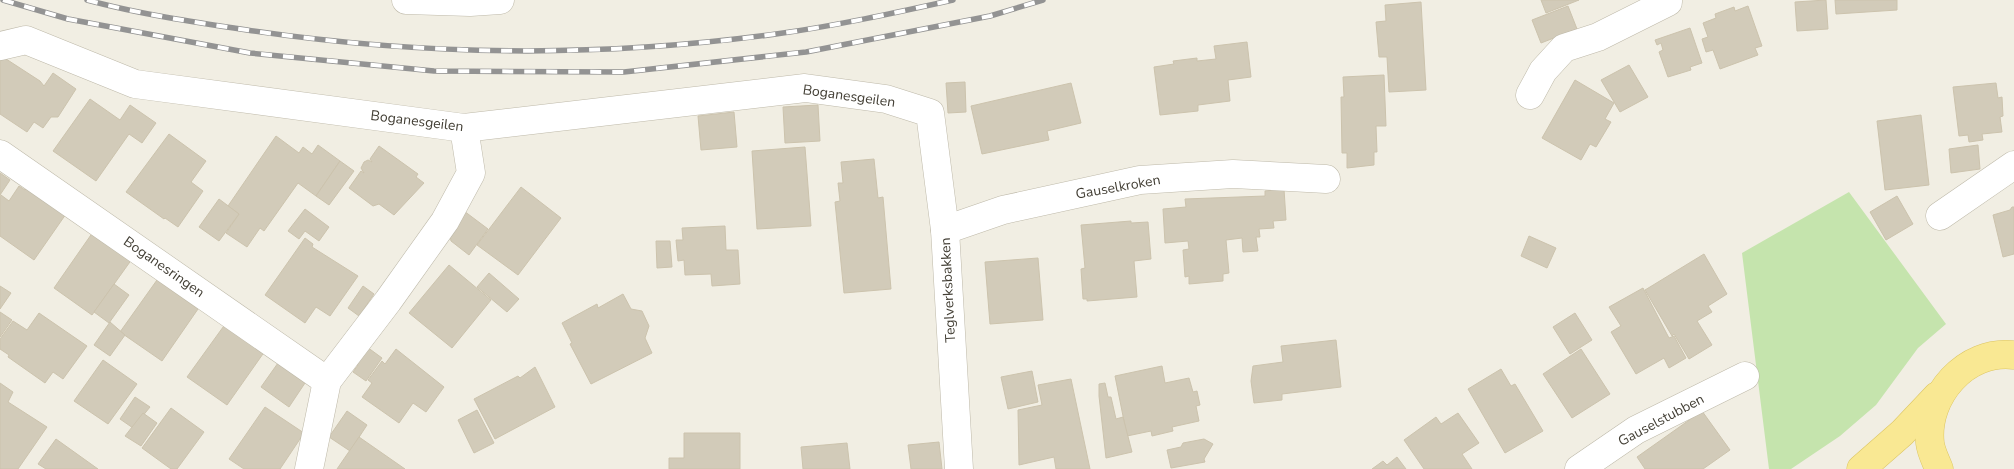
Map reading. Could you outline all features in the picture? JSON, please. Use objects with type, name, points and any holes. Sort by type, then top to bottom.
[{"type":"main road","points":[[1861,469],[1902,434],[1960,371],[1981,359],[2005,354],[2014,355]]},
{"type":"main road","points":[[1939,469],[1930,443],[1932,415],[1943,389]]},
{"type":"street","points":[[406,0],[470,2],[500,0]]},
{"type":"street","points":[[1530,95],[1543,71],[1564,48],[1598,37],[1668,2],[1668,0]]},
{"type":"street","name":"Boganesgeilen","points":[[0,46],[26,40],[135,84],[464,128],[805,88],[886,98],[930,113]]},
{"type":"street","name":"Teglverksbakken","points":[[930,113],[945,230],[959,469]]},
{"type":"street","points":[[309,469],[327,380],[388,301],[445,221],[471,173],[464,128]]},
{"type":"street","name":"Boganesringen","points":[[0,154],[327,380]]},
{"type":"street","points":[[1940,216],[2014,165]]},
{"type":"street","name":"Gauselkroken","points":[[945,230],[1003,210],[1140,180],[1233,174],[1326,179]]},
{"type":"street","name":"Gauselstubben","points":[[1579,469],[1636,430],[1745,376]]},
{"type":"green space","points":[[1849,192],[1946,324],[1918,348],[1876,405],[1840,436],[1791,469],[1769,469],[1742,253]]},
{"type":"building","points":[[1541,0],[1579,0],[1546,13]]},
{"type":"building","points":[[1826,0],[1828,29],[1797,31],[1795,2]]},
{"type":"building","points":[[1835,0],[1897,0],[1897,10],[1836,14]]},
{"type":"building","points":[[1421,2],[1426,90],[1389,92],[1387,57],[1379,57],[1376,22],[1386,21],[1385,5]]},
{"type":"building","points":[[1568,6],[1577,29],[1541,43],[1532,20]]},
{"type":"building","points":[[1748,6],[1762,46],[1755,48],[1758,55],[1720,69],[1713,50],[1706,52],[1702,39],[1708,37],[1703,23],[1716,18],[1715,14],[1734,7],[1735,11]]},
{"type":"building","points":[[1690,28],[1702,63],[1690,67],[1691,70],[1668,77],[1659,52],[1663,50],[1661,43],[1657,45],[1655,40]]},
{"type":"building","points":[[1247,42],[1251,77],[1228,80],[1230,101],[1198,105],[1198,111],[1160,115],[1154,67],[1174,64],[1173,61],[1197,58],[1197,61],[1216,59],[1214,46]]},
{"type":"building","points":[[3,57],[40,81],[44,86],[53,73],[76,89],[58,117],[51,117],[43,128],[34,122],[27,132],[0,114],[0,62]]},
{"type":"building","points":[[1629,65],[1648,97],[1620,112],[1601,80]]},
{"type":"building","points":[[1384,75],[1386,126],[1376,126],[1377,152],[1374,152],[1374,165],[1347,168],[1347,153],[1342,153],[1341,97],[1344,97],[1343,77]]},
{"type":"building","points":[[1575,80],[1614,103],[1605,119],[1611,122],[1596,147],[1590,144],[1581,160],[1542,138]]},
{"type":"building","points":[[965,82],[966,112],[948,113],[946,83]]},
{"type":"building","points":[[1071,83],[1081,123],[1047,131],[1049,140],[982,154],[971,106]]},
{"type":"building","points":[[1996,83],[1998,98],[2002,97],[2003,116],[2000,117],[2002,132],[1982,134],[1983,140],[1969,142],[1968,135],[1959,136],[1953,87]]},
{"type":"building","points":[[90,99],[120,120],[130,105],[156,123],[142,143],[129,134],[96,181],[53,151]]},
{"type":"building","points":[[818,105],[820,141],[785,143],[783,107]]},
{"type":"building","points":[[734,112],[737,147],[701,150],[698,116]]},
{"type":"building","points":[[1921,115],[1929,185],[1885,190],[1877,121]]},
{"type":"building","points":[[169,134],[206,161],[191,182],[203,191],[178,227],[126,192]]},
{"type":"building","points":[[276,136],[299,153],[303,147],[312,154],[318,145],[340,161],[316,196],[298,183],[264,231],[260,228],[247,247],[226,233],[239,214],[228,206]]},
{"type":"building","points":[[1978,145],[1980,169],[1951,173],[1949,149]]},
{"type":"building","points":[[379,146],[418,174],[416,177],[424,183],[394,215],[379,204],[373,206],[349,188],[361,171],[364,173],[361,168],[364,162],[368,160],[372,162],[370,159]]},
{"type":"building","points":[[805,147],[811,226],[757,229],[752,151]]},
{"type":"building","points":[[874,159],[878,198],[883,197],[891,289],[844,293],[835,202],[840,201],[838,183],[843,183],[841,162]]},
{"type":"building","points":[[340,161],[354,171],[329,205],[316,196]]},
{"type":"building","points":[[0,173],[10,180],[0,195]]},
{"type":"building","points":[[19,186],[25,190],[27,187],[66,214],[34,260],[0,236],[0,197],[1,195],[9,201]]},
{"type":"building","points":[[521,187],[561,218],[518,275],[477,245]]},
{"type":"building","points":[[1284,189],[1286,220],[1273,221],[1274,228],[1259,229],[1260,237],[1256,237],[1258,251],[1243,252],[1242,238],[1226,240],[1229,273],[1223,274],[1223,281],[1189,284],[1189,276],[1185,277],[1183,250],[1189,249],[1188,241],[1165,243],[1163,209],[1186,207],[1185,199],[1265,196],[1265,191]]},
{"type":"building","points":[[1897,196],[1913,224],[1886,240],[1870,212]]},
{"type":"building","points":[[219,199],[239,214],[219,241],[199,227]]},
{"type":"building","points":[[2014,207],[2014,254],[2003,257],[1993,215],[2010,210]]},
{"type":"building","points":[[305,209],[329,227],[319,241],[305,231],[299,239],[288,231]]},
{"type":"building","points":[[464,211],[488,229],[469,255],[451,241],[449,230]]},
{"type":"building","points":[[1131,221],[1131,223],[1148,222],[1151,259],[1134,261],[1137,297],[1087,301],[1087,299],[1083,299],[1081,269],[1085,268],[1081,225]]},
{"type":"building","points":[[725,226],[726,250],[738,250],[740,284],[712,286],[711,274],[685,275],[684,260],[678,261],[676,240],[683,240],[682,228]]},
{"type":"building","points":[[93,232],[132,259],[92,315],[54,288]]},
{"type":"building","points":[[1529,236],[1556,248],[1547,268],[1521,256]]},
{"type":"building","points":[[305,238],[313,244],[312,247],[358,276],[330,316],[316,307],[305,323],[265,295]]},
{"type":"building","points":[[656,241],[670,241],[672,267],[657,268]]},
{"type":"building","points":[[1704,254],[1727,294],[1708,306],[1712,312],[1697,321],[1712,345],[1689,359],[1674,334],[1672,336],[1645,290]]},
{"type":"building","points":[[1038,258],[1043,320],[990,324],[985,262]]},
{"type":"building","points":[[449,265],[491,300],[452,348],[409,313]]},
{"type":"building","points":[[489,273],[519,299],[507,312],[477,287]]},
{"type":"building","points":[[157,280],[198,309],[162,361],[120,332]]},
{"type":"building","points":[[114,284],[129,295],[109,323],[94,312]]},
{"type":"building","points":[[0,286],[11,293],[0,309]]},
{"type":"building","points":[[363,286],[374,294],[359,316],[348,308]]},
{"type":"building","points":[[1643,288],[1669,338],[1674,336],[1686,358],[1669,368],[1664,358],[1636,374],[1611,332],[1621,326],[1609,307]]},
{"type":"building","points":[[623,294],[631,309],[642,311],[649,326],[645,338],[652,353],[591,384],[570,344],[572,343],[562,323],[597,304],[598,308]]},
{"type":"building","points":[[0,312],[12,320],[0,337]]},
{"type":"building","points":[[39,313],[87,346],[63,379],[53,372],[45,383],[8,357],[9,355],[0,349],[0,339],[13,321],[27,330]]},
{"type":"building","points":[[1575,313],[1592,340],[1570,354],[1553,327]]},
{"type":"building","points":[[110,322],[125,335],[110,356],[94,345]]},
{"type":"building","points":[[226,323],[265,351],[227,405],[187,377]]},
{"type":"building","points":[[1336,340],[1341,387],[1282,394],[1282,400],[1254,403],[1251,381],[1253,366],[1283,362],[1281,346]]},
{"type":"building","points":[[367,347],[382,358],[366,381],[353,372],[358,365],[355,363]]},
{"type":"building","points":[[396,349],[444,387],[426,412],[413,403],[399,423],[362,397],[372,383],[368,380],[382,361],[385,364]]},
{"type":"building","points":[[1581,349],[1610,394],[1572,418],[1543,374]]},
{"type":"building","points":[[103,360],[137,384],[108,424],[74,401]]},
{"type":"building","points":[[278,363],[305,383],[289,407],[261,387]]},
{"type":"building","points":[[1162,366],[1165,383],[1189,378],[1193,392],[1197,391],[1200,405],[1196,406],[1199,421],[1172,427],[1173,431],[1152,436],[1151,431],[1127,436],[1115,376]]},
{"type":"building","points":[[535,367],[555,407],[495,439],[474,399],[518,376],[520,378]]},
{"type":"building","points":[[1501,369],[1511,386],[1515,384],[1543,431],[1505,453],[1468,389]]},
{"type":"building","points":[[1032,371],[1038,402],[1008,409],[1001,377]]},
{"type":"building","points":[[1071,379],[1090,469],[1056,469],[1054,457],[1019,465],[1018,410],[1042,405],[1038,385]]},
{"type":"building","points":[[0,383],[13,392],[8,402],[47,427],[18,469],[0,469]]},
{"type":"building","points":[[1105,383],[1108,397],[1111,397],[1116,419],[1123,417],[1132,452],[1106,458],[1099,396],[1099,384]]},
{"type":"building","points":[[135,397],[150,407],[133,428],[120,419]]},
{"type":"building","points":[[265,407],[304,433],[280,469],[244,469],[229,459]]},
{"type":"building","points":[[171,408],[204,432],[177,469],[171,469],[142,448]]},
{"type":"building","points":[[477,410],[494,443],[474,453],[458,420]]},
{"type":"building","points":[[347,411],[367,425],[350,451],[329,437]]},
{"type":"building","points":[[1702,411],[1730,450],[1703,469],[1645,469],[1637,457]]},
{"type":"building","points":[[143,413],[157,423],[141,446],[125,436]]},
{"type":"building","points":[[1458,413],[1479,443],[1462,454],[1472,469],[1424,469],[1404,440],[1436,417],[1441,424]]},
{"type":"building","points":[[684,433],[740,433],[740,469],[669,469],[669,458],[684,458]]},
{"type":"building","points":[[359,437],[405,469],[337,469]]},
{"type":"building","points":[[56,439],[98,469],[46,469],[38,464]]},
{"type":"building","points":[[1204,439],[1213,444],[1204,459],[1205,462],[1171,468],[1167,450],[1181,447],[1183,443]]},
{"type":"building","points":[[939,442],[942,469],[911,469],[908,445]]},
{"type":"building","points":[[847,443],[850,469],[803,469],[801,447]]},
{"type":"building","points":[[1397,457],[1406,469],[1372,469],[1383,461],[1387,465]]},
{"type":"railway","points":[[3,0],[68,19],[250,53],[434,71],[624,72],[806,52],[990,16],[1043,0]]},
{"type":"railway","points":[[87,0],[166,17],[313,39],[379,45],[511,51],[644,47],[710,42],[820,27],[953,0]]}]
